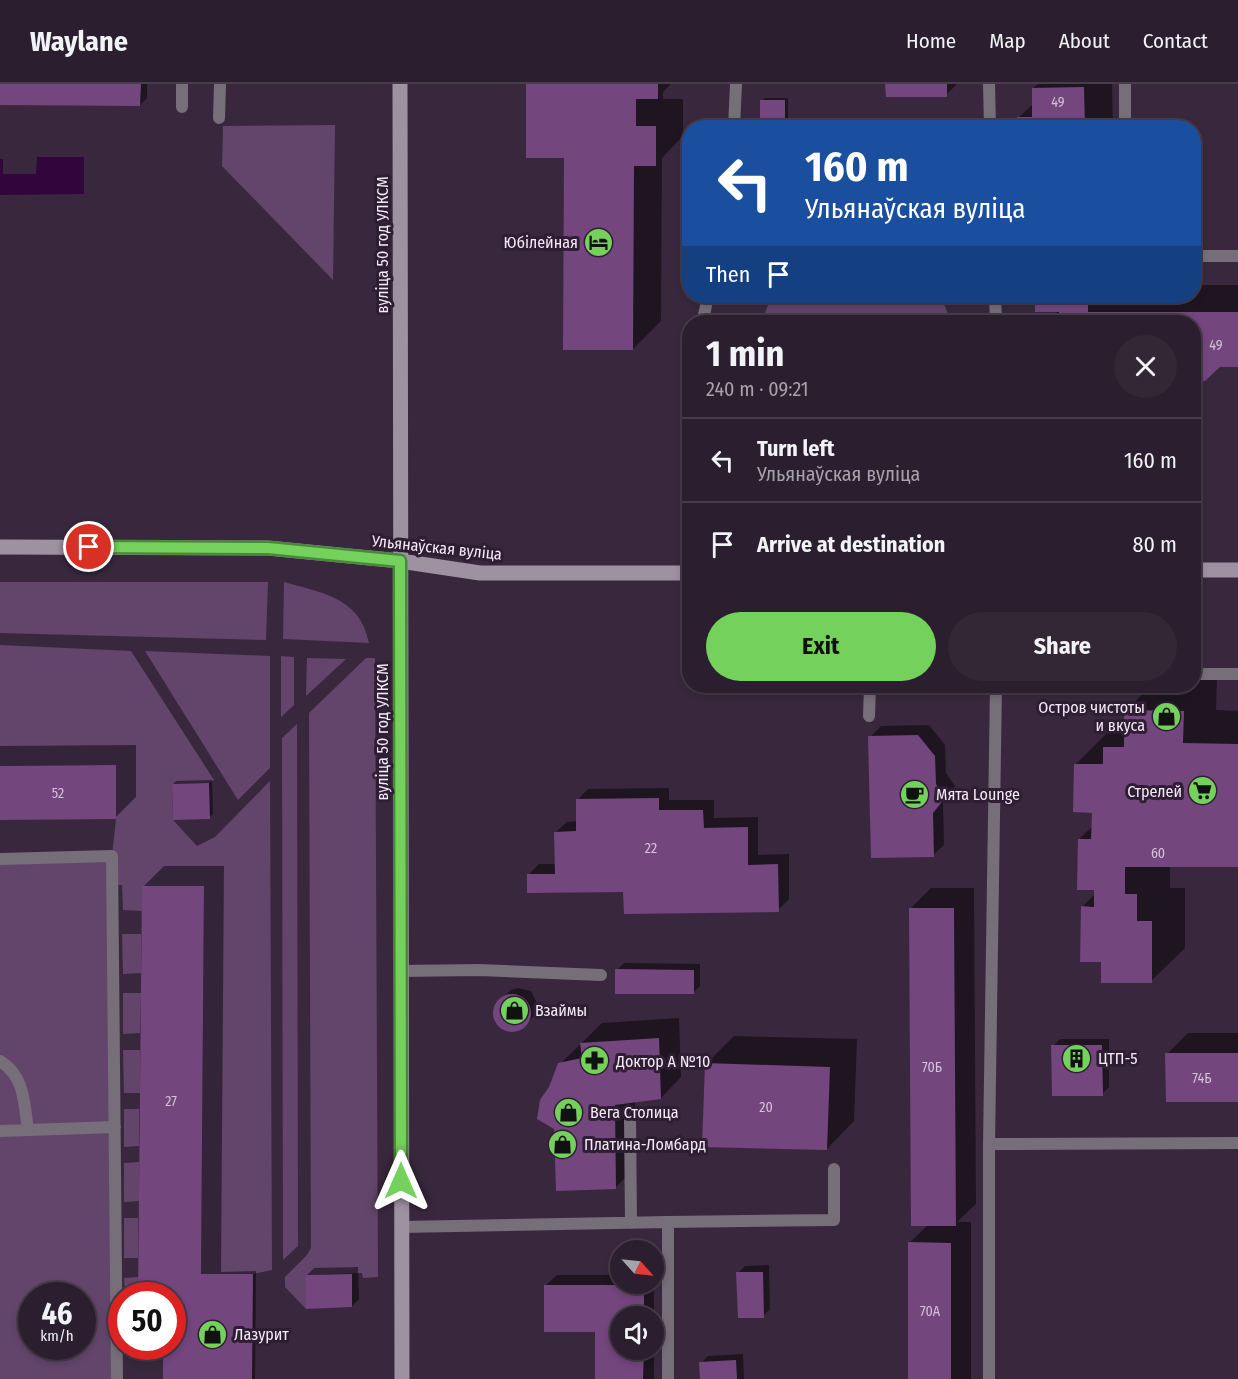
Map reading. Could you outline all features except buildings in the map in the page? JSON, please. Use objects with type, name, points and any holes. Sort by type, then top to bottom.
[{"type":"main road","name":"вуліца 50 год УЛКСМ","points":[[400,84],[402,1379]]},
{"type":"main road","name":"Ульянаўская вуліца","points":[[0,547],[268,548],[400,561],[480,573],[682,573]]},
{"type":"main road","points":[[1201,570],[1238,570]]},
{"type":"lane","points":[[182,84],[182,107]]},
{"type":"lane","points":[[219,118],[220,84]]},
{"type":"lane","points":[[734,120],[736,84]]},
{"type":"lane","points":[[989,84],[990,120]]},
{"type":"lane","points":[[1125,84],[1125,120]]},
{"type":"lane","points":[[1201,256],[1238,256]]},
{"type":"lane","points":[[1201,674],[1238,674]]},
{"type":"lane","points":[[869,716],[870,693]]},
{"type":"lane","points":[[989,1379],[989,1144],[996,693]]},
{"type":"lane","points":[[0,859],[112,856],[117,1379]]},
{"type":"lane","points":[[400,971],[479,970],[601,975]]},
{"type":"lane","points":[[0,1061],[17,1075],[22,1088],[28,1130]]},
{"type":"lane","points":[[630,1118],[631,1223]]},
{"type":"lane","points":[[0,1131],[115,1127]]},
{"type":"lane","points":[[989,1144],[1238,1143]]},
{"type":"lane","points":[[401,1227],[834,1220],[834,1169]]},
{"type":"lane","points":[[668,1222],[668,1379]]},
{"type":"shaded area","points":[[335,125],[333,280],[222,166],[223,126]]},
{"type":"shaded area","points":[[37,157],[84,157],[84,194],[0,195],[0,159],[3,159],[3,174],[36,174]]},
{"type":"shaded area","points":[[769,303],[944,303],[948,315],[764,315]]},
{"type":"shaded area","points":[[0,582],[268,582],[266,640],[0,633]]},
{"type":"shaded area","points":[[284,582],[325,594],[348,606],[364,628],[369,643],[283,639]]},
{"type":"shaded area","points":[[0,645],[131,651],[214,780],[209,783],[172,784],[173,820],[197,846],[215,837],[270,781],[272,1270],[253,1274],[201,1274],[204,887],[142,886],[142,911],[123,910],[122,885],[113,885],[116,1282],[108,1282],[108,1360],[117,1360],[117,1379],[0,1379],[0,859],[112,856],[116,819],[116,765],[0,766]]},
{"type":"shaded area","points":[[145,651],[270,656],[270,768],[238,800]]},
{"type":"shaded area","points":[[281,656],[294,657],[294,705],[281,717]]},
{"type":"shaded area","points":[[307,658],[346,659],[306,696]]},
{"type":"shaded area","points":[[366,658],[375,658],[378,1277],[363,1278],[362,1273],[306,1275],[306,1309],[285,1287],[285,1277],[311,1248],[309,713]]},
{"type":"shaded area","points":[[297,724],[298,1246],[283,1260],[282,738]]},
{"type":"shaded area","points":[[122,934],[141,934],[141,973],[123,974]]},
{"type":"shaded area","points":[[123,993],[141,993],[140,1033],[123,1034]]},
{"type":"shaded area","points":[[123,1050],[140,1050],[140,1093],[124,1093]]},
{"type":"shaded area","points":[[124,1109],[139,1109],[139,1146],[124,1147]]},
{"type":"shaded area","points":[[139,1162],[139,1201],[124,1202],[124,1163]]},
{"type":"shaded area","points":[[124,1218],[138,1218],[138,1258],[124,1258]]},
{"type":"shaded area","points":[[138,1277],[138,1282],[124,1282],[124,1278]]},
{"type":"place","name":"Юбілейная","points":[[599,242]]},
{"type":"place","name":"Остров чистоты и вкуса","points":[[1166,716]]},
{"type":"place","name":"Стрелей","points":[[1203,791]]},
{"type":"place","name":"Мята Lounge","points":[[915,794]]},
{"type":"place","name":"Взаймы","points":[[514,1010]]},
{"type":"place","name":"ЦТП-5","points":[[1077,1058]]},
{"type":"place","name":"Доктор А №10","points":[[595,1061]]},
{"type":"place","name":"Вега Столица","points":[[569,1112]]},
{"type":"place","name":"Платина-Ломбард","points":[[563,1144]]},
{"type":"place","name":"Лазурит","points":[[213,1334]]},
{"type":"route","points":[[89,547],[268,548],[400,561],[401,1181]]}]
